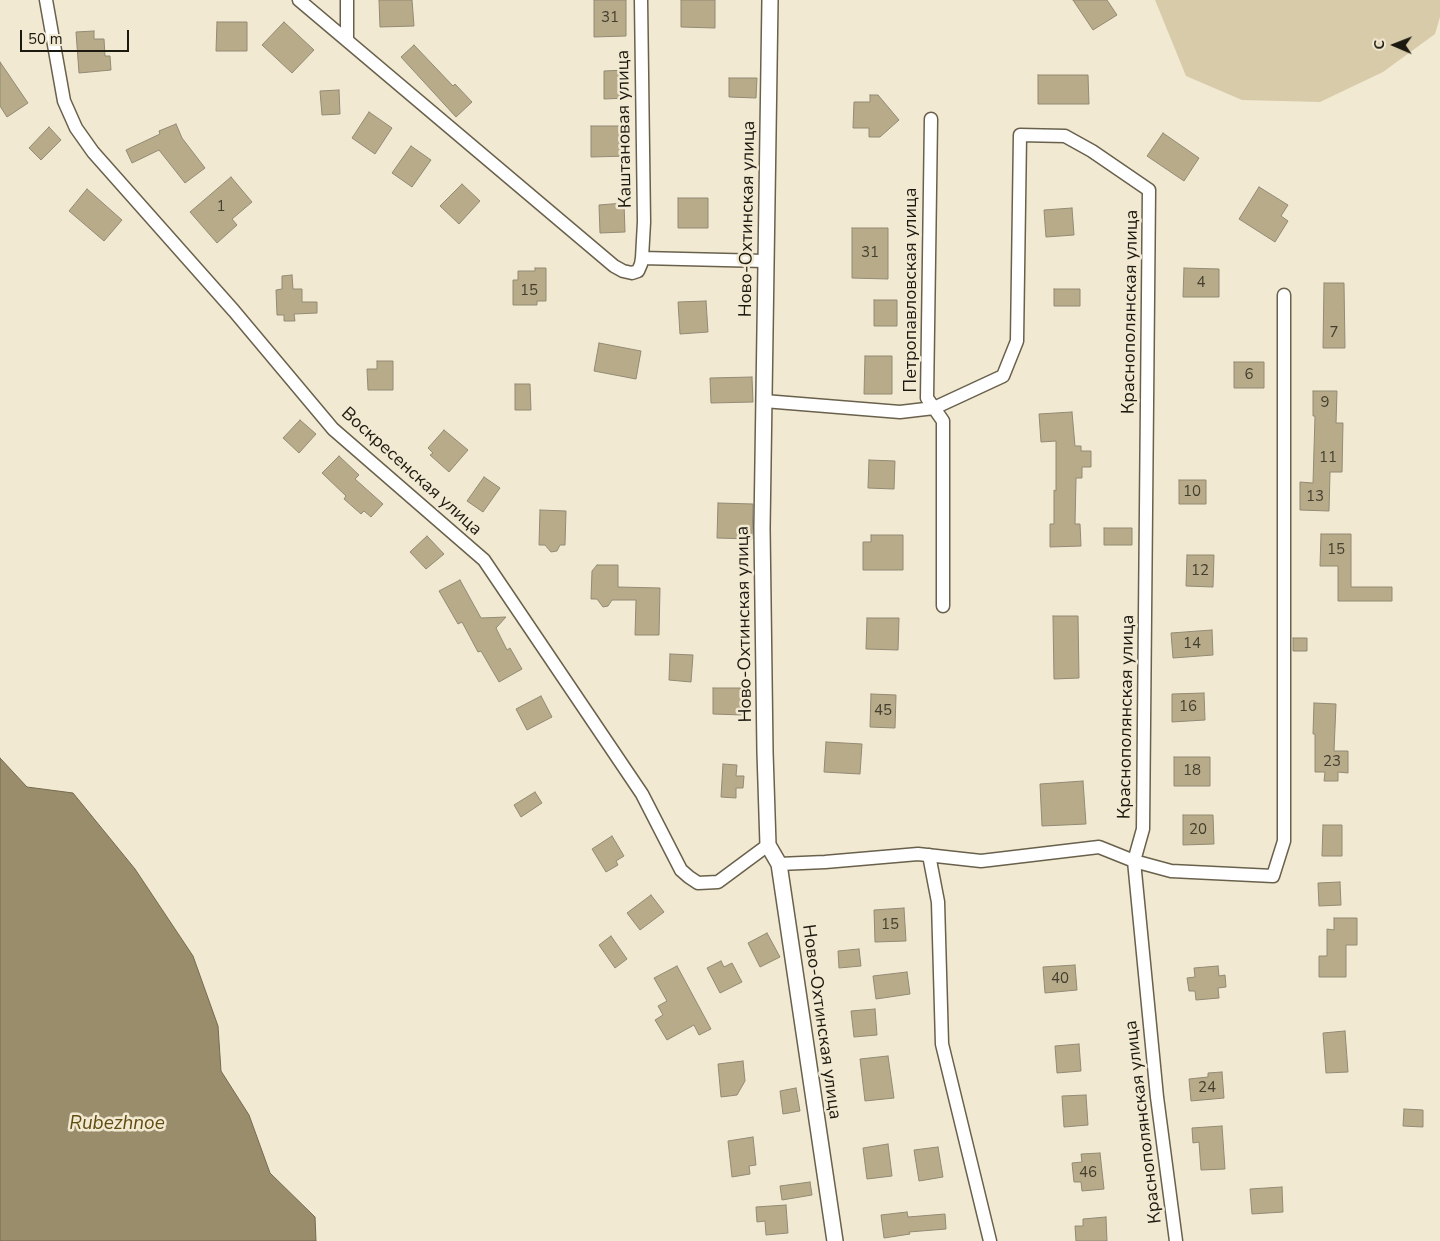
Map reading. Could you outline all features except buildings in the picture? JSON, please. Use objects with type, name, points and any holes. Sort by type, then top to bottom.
[{"type":"street","name":"Воскресенская улица","points":[[46,0],[64,101],[76,128],[93,152],[234,311],[334,429],[484,560],[642,794],[681,870],[698,883],[718,882],[768,845]]},
{"type":"street","points":[[299,0],[614,266],[632,273],[638,270],[642,258],[765,261]]},
{"type":"street","points":[[347,0],[347,39]]},
{"type":"street","name":"Каштановая улица","points":[[640,0],[644,222],[642,258]]},
{"type":"street","name":"Ново-Охтинская улица","points":[[770,0],[762,528],[768,845],[779,864],[835,1241]]},
{"type":"street","name":"Петропавловская улица","points":[[931,119],[927,398],[943,421],[943,606]]},
{"type":"street","name":"Краснополянская улица","points":[[934,408],[1003,376],[1017,341],[1020,135],[1065,136],[1092,151],[1149,190],[1144,829],[1134,862],[1157,1097],[1176,1241]]},
{"type":"street","points":[[779,864],[918,854],[981,861],[1099,847],[1134,862],[1171,871],[1274,876],[1284,840],[1284,295]]},
{"type":"street","points":[[764,401],[900,412],[934,408]]},
{"type":"street","points":[[930,855],[938,902],[942,1044],[990,1241]]},
{"type":"shaded area","points":[[1155,0],[1440,0],[1440,17],[1435,34],[1383,72],[1320,102],[1242,100],[1186,76]]},
{"type":"water","name":"Rubezhnoe","points":[[0,758],[27,787],[73,793],[135,869],[193,956],[218,1026],[221,1071],[249,1115],[270,1173],[315,1217],[316,1241],[0,1241]]}]
